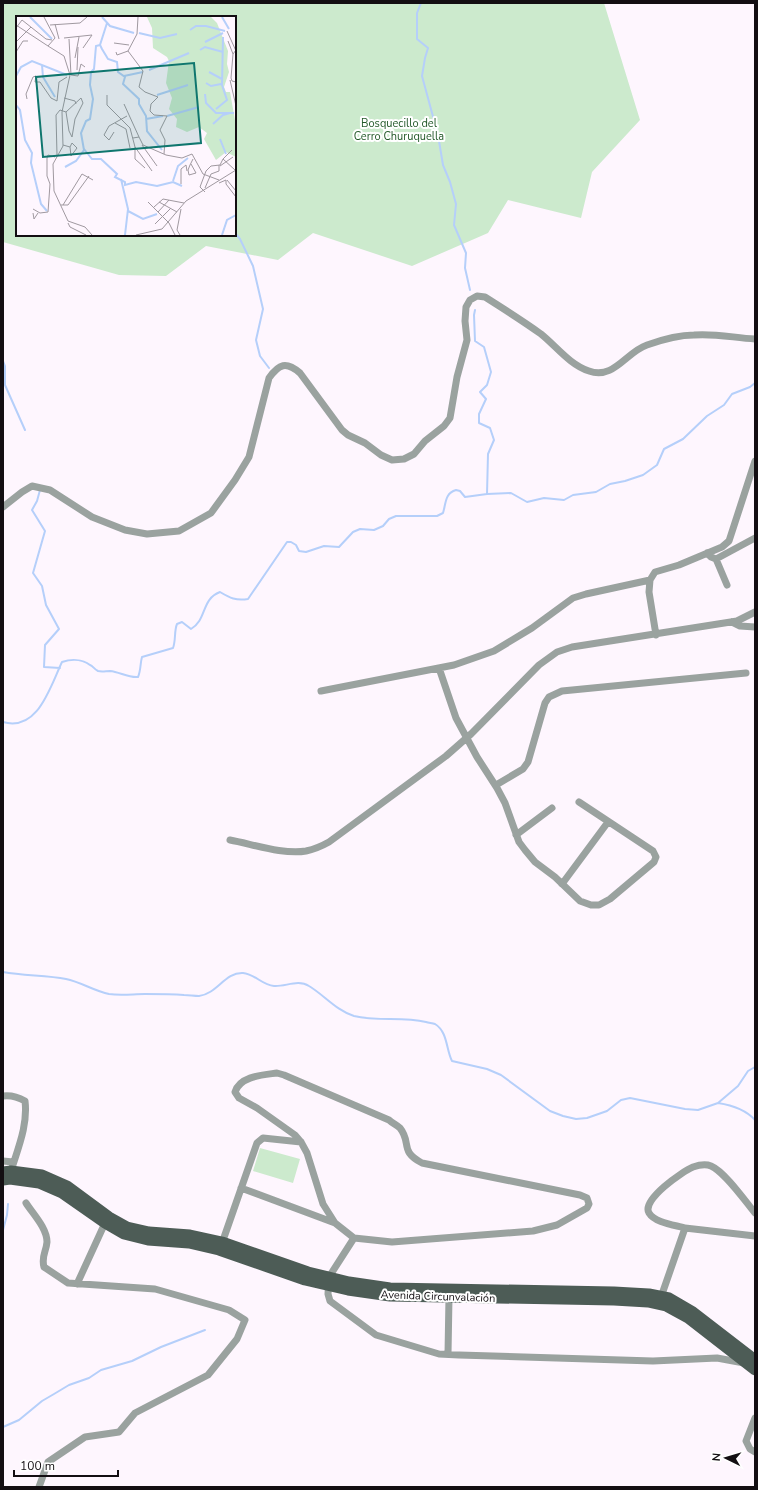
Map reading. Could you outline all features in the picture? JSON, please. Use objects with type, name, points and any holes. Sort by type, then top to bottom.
[{"type":"main road","name":"Avenida Circunvalación","points":[[9,1168],[42,1175],[67,1186],[109,1217],[127,1226],[149,1232],[190,1235],[305,1280],[349,1282],[390,1288],[649,1294],[660,1300],[666,1306],[688,1318],[750,1362],[755,1370]]},
{"type":"main road","name":"Avenida Circunvalación","points":[[3,1180],[10,1179],[39,1183],[62,1193],[105,1224],[124,1234],[148,1240],[220,1246]]},
{"type":"main road","name":"Avenida Circunvalación","points":[[329,1281],[348,1290],[390,1296],[614,1300],[648,1302],[660,1300]]},
{"type":"street","points":[[3,507],[32,486],[50,490],[92,517],[125,530],[147,534],[180,531],[212,513],[235,480],[249,457],[269,378],[276,368],[284,365],[293,367],[300,373],[342,430],[348,435],[366,443],[381,455],[392,460],[404,459],[414,454],[425,441],[444,426],[450,418],[457,377],[467,340],[465,321],[466,307],[470,300],[477,296],[485,297],[541,335],[576,364],[589,371],[600,373],[608,372],[617,367],[639,349],[647,345],[693,334],[755,339]]},
{"type":"street","points":[[656,635],[649,592],[650,580],[655,572],[679,565],[722,547],[729,541],[755,461]]},
{"type":"street","points":[[716,559],[755,538]]},
{"type":"street","points":[[707,553],[716,559],[727,585]]},
{"type":"street","points":[[321,691],[454,665],[494,651],[532,628],[573,598],[650,580]]},
{"type":"street","points":[[230,840],[283,851],[305,851],[318,848],[329,842],[440,761],[467,738],[539,665],[557,652],[572,647],[656,635],[737,621],[755,612]]},
{"type":"street","points":[[732,622],[740,626],[755,627]]},
{"type":"street","points":[[439,668],[456,718],[477,757],[496,785],[505,803],[519,842],[535,862],[580,901],[591,905],[599,905],[610,899],[654,862],[656,857],[653,851],[579,802]]},
{"type":"street","points":[[496,785],[523,769],[528,762],[545,703],[549,697],[562,691],[746,673]]},
{"type":"street","points":[[516,835],[552,808]]},
{"type":"street","points":[[562,884],[608,822]]},
{"type":"street","points":[[241,1188],[335,1223],[354,1238],[392,1242],[533,1231],[557,1226],[587,1208],[589,1204],[586,1198],[580,1195],[422,1163],[412,1158],[408,1153],[400,1128],[389,1120],[284,1074],[264,1074],[246,1079],[237,1087],[235,1092],[239,1098],[257,1108],[295,1135],[301,1142],[307,1153],[323,1204],[335,1223]]},
{"type":"street","points":[[3,1096],[9,1096],[25,1101],[26,1113],[22,1134],[9,1168],[3,1161]]},
{"type":"street","points":[[220,1246],[257,1143],[263,1138],[301,1142]]},
{"type":"street","points":[[755,1213],[722,1173],[711,1166],[701,1165],[691,1168],[660,1190],[650,1202],[648,1210],[649,1214],[658,1220],[685,1228],[755,1236]]},
{"type":"street","points":[[26,1203],[44,1230],[47,1242],[42,1260],[44,1267],[68,1283],[156,1289],[229,1310],[245,1320],[237,1339],[208,1375],[135,1413],[119,1432],[85,1437],[48,1462],[39,1487]]},
{"type":"street","points":[[77,1284],[105,1224]]},
{"type":"street","points":[[660,1300],[685,1228]]},
{"type":"street","points":[[354,1238],[329,1281],[328,1294],[330,1301],[376,1335],[439,1354],[653,1361],[717,1358],[750,1362]]},
{"type":"street","points":[[448,1354],[449,1297]]},
{"type":"street","points":[[755,1418],[746,1442],[750,1449],[755,1452]]},
{"type":"green space","name":"Bosquecillo del Cerro Churuquella","points":[[3,3],[604,3],[640,120],[592,172],[581,218],[508,200],[488,233],[412,266],[313,233],[278,260],[206,246],[166,276],[119,275],[3,242]]},
{"type":"green space","points":[[260,1148],[300,1159],[293,1183],[253,1171]]},
{"type":"waterway","points":[[421,3],[417,13],[417,39],[428,48],[422,76],[438,135],[443,165],[450,182],[456,204],[454,225],[466,253],[465,268],[470,290]]},
{"type":"waterway","points":[[236,234],[240,239],[253,266],[263,309],[256,340],[260,356],[269,368]]},
{"type":"waterway","points":[[475,310],[475,341],[484,347],[491,372],[487,385],[480,392],[486,399],[479,414],[479,423],[490,428],[494,440],[488,454],[487,494]]},
{"type":"waterway","points":[[3,361],[5,366],[5,385],[25,430]]},
{"type":"waterway","points":[[3,722],[15,723],[25,720],[34,714],[47,695],[62,662],[69,660],[80,661],[87,663],[98,671],[117,672],[131,677],[138,677],[142,657],[173,648],[177,624],[182,622],[191,629],[200,620],[207,604],[214,595],[220,592],[240,600],[248,599],[287,542],[291,542],[296,545],[299,551],[306,552],[324,546],[339,547],[353,532],[360,529],[374,530],[383,526],[389,519],[396,516],[437,516],[443,513],[448,496],[452,491],[456,490],[460,491],[465,497],[511,493],[527,502],[544,498],[564,500],[573,495],[596,492],[610,484],[643,475],[657,465],[664,449],[683,439],[707,416],[724,405],[732,394],[750,387],[755,383]]},
{"type":"waterway","points":[[40,490],[37,501],[32,510],[45,531],[33,573],[42,586],[46,605],[59,629],[45,645],[44,667],[60,668]]},
{"type":"waterway","points":[[3,972],[66,979],[103,993],[118,995],[174,994],[199,996],[211,991],[231,976],[243,973],[251,975],[266,984],[274,986],[296,983],[305,984],[336,1007],[354,1016],[372,1019],[408,1019],[435,1024],[445,1036],[452,1061],[487,1069],[501,1075],[550,1111],[576,1119],[587,1118],[607,1111],[621,1100],[630,1098],[685,1109],[698,1110],[718,1103],[738,1086],[748,1071],[755,1067]]},
{"type":"waterway","points":[[718,1103],[738,1108],[755,1120]]},
{"type":"waterway","points":[[3,1230],[8,1204]]},
{"type":"waterway","points":[[3,1427],[19,1420],[42,1401],[69,1385],[89,1378],[101,1370],[132,1361],[161,1347],[205,1330]]}]
